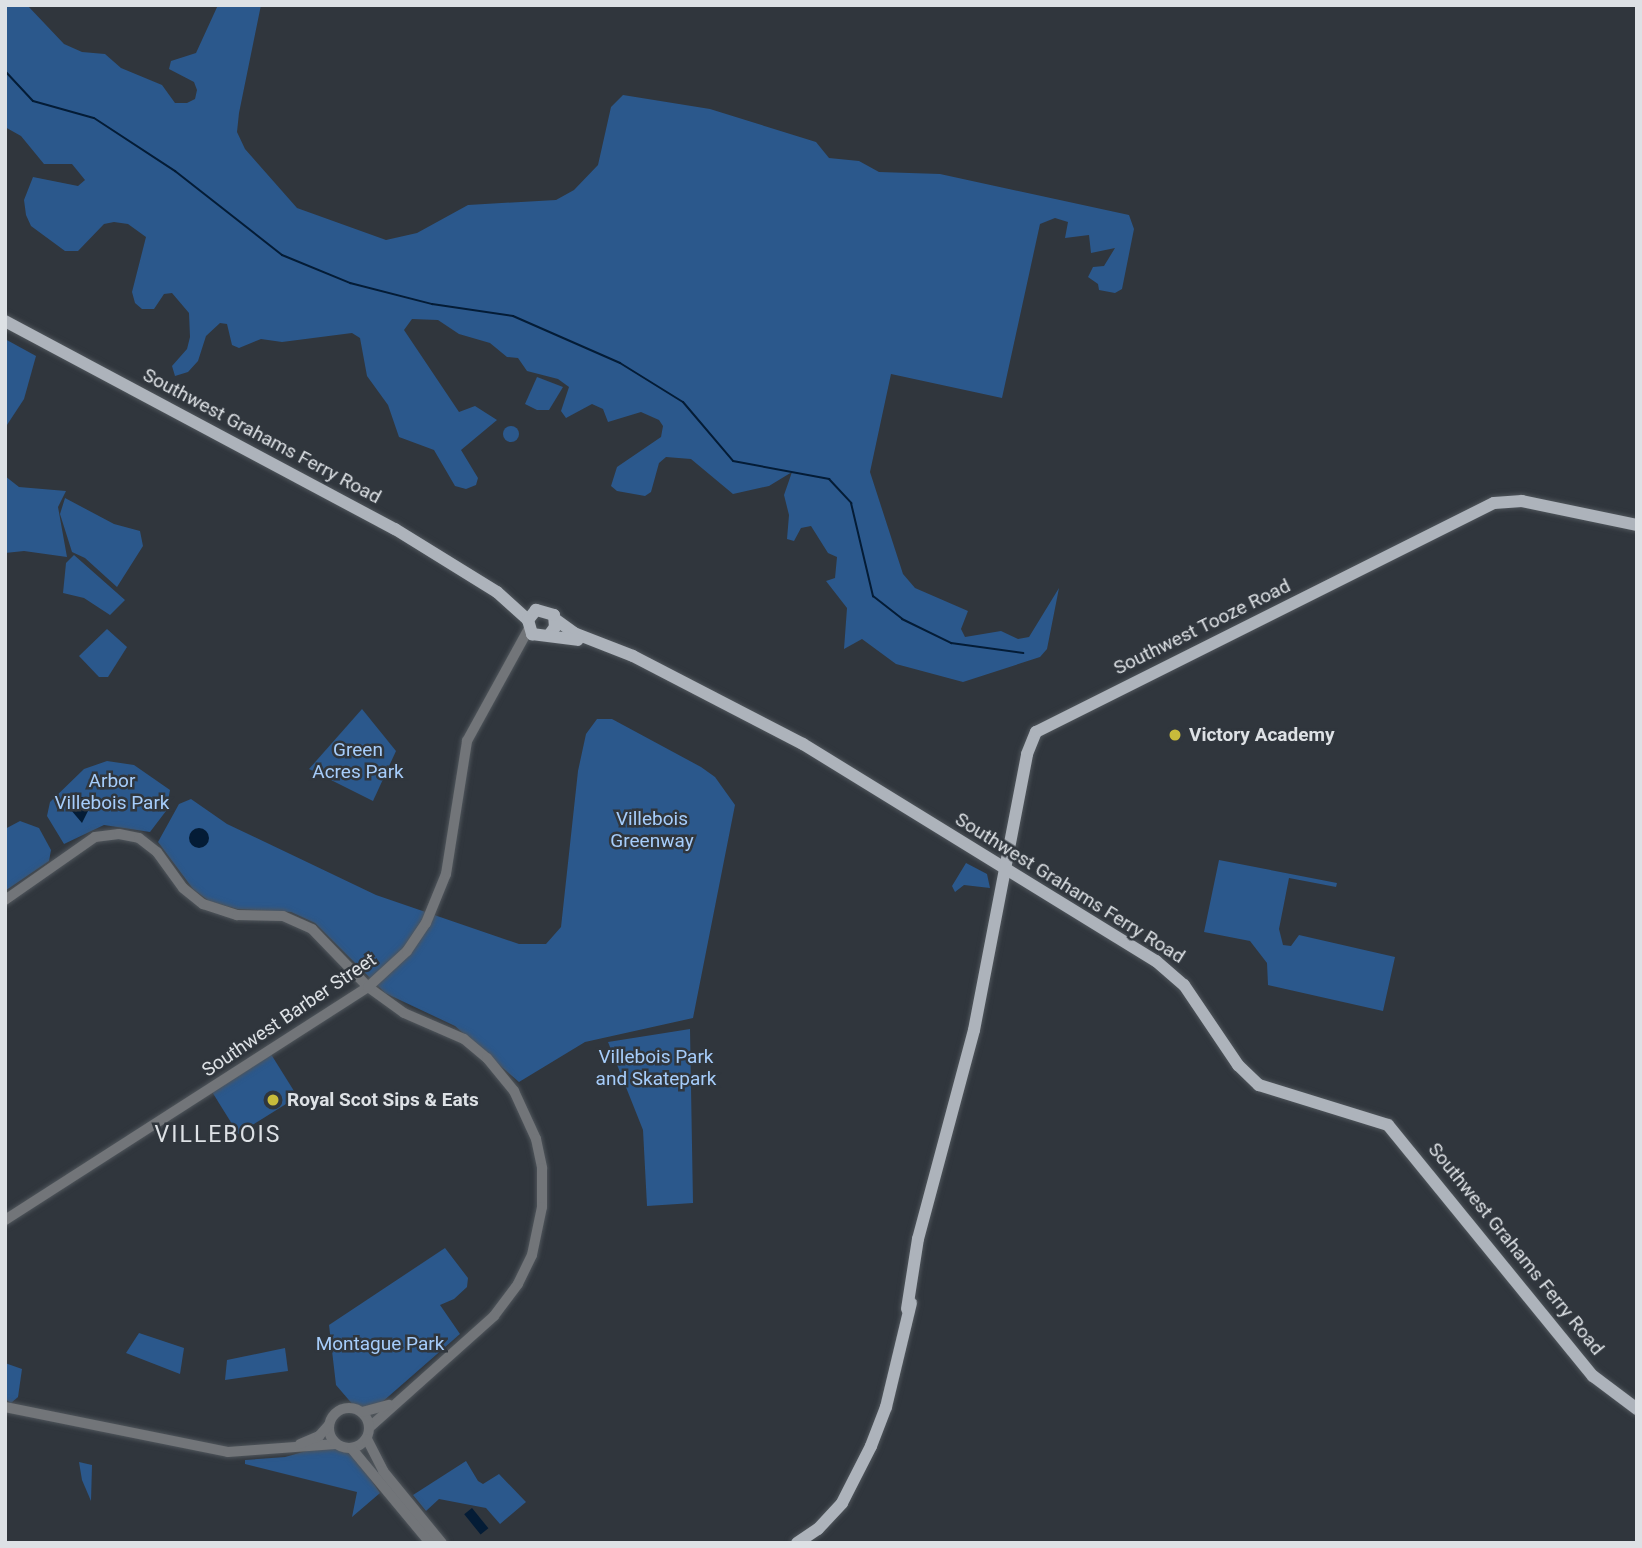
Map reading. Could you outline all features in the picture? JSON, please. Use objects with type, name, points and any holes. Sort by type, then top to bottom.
[{"type":"main road","name":"Southwest Grahams Ferry Road","points":[[5,321],[395,529],[497,592],[540,609],[592,640],[629,654],[803,744],[1168,970],[1193,996],[1241,1069],[1257,1084],[1367,1115],[1395,1130],[1581,1362],[1605,1388],[1637,1409]]},
{"type":"main road","name":"Southwest Tooze Road","points":[[797,1543],[811,1530],[818,1529],[835,1511],[883,1417],[923,1234],[970,1035],[981,1001],[979,993],[1030,743],[1047,723],[1494,503],[1522,501],[1637,525]]},
{"type":"main road","name":"Southwest Grahams Ferry Road","points":[[497,592],[528,624],[544,636],[592,640]]},
{"type":"main road","points":[[528,624],[540,609]]},
{"type":"main road","points":[[544,636],[555,619]]},
{"type":"street","name":"Southwest Barber Street","points":[[5,1220],[368,987],[407,951],[437,900],[450,855],[467,741],[505,674],[528,624]]},
{"type":"street","name":"Southwest Barber Street","points":[[505,674],[544,636]]},
{"type":"street","points":[[5,900],[102,835],[139,838],[157,852],[183,888],[203,904],[226,913],[276,915],[302,923],[330,943],[368,987],[404,1013],[464,1039],[498,1070],[536,1139],[543,1183],[532,1255],[509,1297],[477,1332],[389,1405],[370,1427],[367,1439],[383,1471],[442,1543]]},
{"type":"street","points":[[293,1448],[318,1436],[340,1410],[362,1412],[389,1405]]},
{"type":"street","points":[[5,1407],[228,1452],[336,1444],[352,1449],[429,1543]]},
{"type":"street","points":[[362,1412],[370,1427]]},
{"type":"street","points":[[329,1425],[336,1444]]},
{"type":"street","points":[[352,1449],[367,1439]]},
{"type":"green space","points":[[5,5],[27,5],[64,44],[82,52],[105,54],[121,68],[162,85],[175,103],[187,103],[195,99],[197,90],[194,82],[169,69],[171,61],[196,53],[218,5],[261,5],[239,113],[237,132],[245,149],[297,208],[386,240],[417,233],[468,205],[556,200],[574,190],[598,165],[611,107],[623,95],[710,109],[816,142],[829,158],[859,161],[879,172],[940,174],[1129,215],[1134,229],[1122,289],[1115,293],[1099,290],[1098,284],[1088,277],[1093,267],[1104,266],[1115,248],[1091,253],[1089,235],[1065,238],[1068,222],[1055,218],[1040,224],[1002,398],[891,374],[870,472],[903,574],[915,588],[968,611],[961,629],[965,637],[1001,631],[1018,639],[1029,637],[1059,588],[1047,649],[1040,657],[963,682],[896,664],[862,639],[844,649],[847,608],[826,581],[835,578],[837,557],[828,553],[811,526],[801,528],[794,541],[787,539],[789,515],[784,495],[792,472],[769,486],[733,494],[691,459],[666,457],[659,463],[651,492],[645,496],[617,491],[611,486],[617,467],[661,437],[663,426],[659,420],[641,412],[608,422],[603,409],[592,404],[566,418],[561,411],[569,387],[558,379],[527,371],[518,358],[507,357],[490,343],[459,334],[438,320],[412,319],[404,330],[459,412],[475,406],[497,420],[461,450],[478,478],[476,485],[466,489],[455,486],[434,450],[399,437],[388,405],[367,376],[360,338],[352,333],[282,342],[261,339],[239,348],[232,345],[227,324],[220,323],[206,336],[198,361],[188,372],[175,376],[172,366],[187,349],[190,337],[189,313],[172,293],[164,294],[154,309],[142,309],[135,303],[132,292],[146,237],[128,224],[114,222],[104,224],[78,251],[65,251],[31,226],[24,200],[33,177],[78,186],[85,180],[72,164],[44,164],[21,136],[5,127]]},
{"type":"green space","points":[[5,339],[36,356],[24,399],[5,428]]},
{"type":"green space","points":[[537,377],[563,387],[549,410],[537,410],[525,404]]},
{"type":"green space","points":[[508,426],[514,426],[519,434],[517,440],[508,442],[503,437],[503,431]]},
{"type":"green space","points":[[5,476],[19,487],[66,491],[58,507],[67,557],[24,551],[5,553]]},
{"type":"green space","points":[[65,498],[114,524],[140,531],[143,546],[117,587],[85,558],[72,552],[60,514]]},
{"type":"green space","points":[[74,555],[125,600],[110,615],[84,598],[63,593],[66,563]]},
{"type":"green space","points":[[107,629],[127,647],[108,677],[99,677],[79,656]]},
{"type":"green space","name":"Green Acres Park","points":[[362,709],[396,751],[373,801],[309,769]]},
{"type":"green space","name":"Villebois Greenway","points":[[597,719],[612,719],[701,767],[715,777],[735,805],[693,1018],[585,1042],[519,1082],[455,1026],[385,993],[315,923],[291,912],[237,909],[209,901],[193,889],[158,842],[179,804],[191,799],[227,824],[376,895],[519,944],[546,944],[561,927],[578,771],[586,734]]},
{"type":"green space","name":"Arbor Villebois Park","points":[[107,761],[134,765],[170,790],[166,811],[150,832],[104,825],[64,844],[47,816],[50,802],[84,769]]},
{"type":"green space","points":[[20,821],[39,828],[51,850],[49,861],[5,891],[5,829]]},
{"type":"green space","points":[[1219,860],[1337,883],[1336,887],[1289,878],[1279,929],[1283,945],[1291,946],[1299,935],[1395,957],[1383,1011],[1268,985],[1267,963],[1250,941],[1204,932]]},
{"type":"green space","points":[[966,863],[987,874],[990,888],[964,885],[955,892],[952,886]]},
{"type":"green space","name":"Villebois Park and Skatepark","points":[[690,1029],[693,1203],[647,1206],[643,1130],[608,1042]]},
{"type":"green space","points":[[269,1051],[298,1097],[238,1134],[210,1088]]},
{"type":"green space","name":"Montague Park","points":[[445,1248],[468,1278],[467,1287],[454,1299],[440,1305],[460,1334],[381,1403],[366,1408],[354,1406],[336,1385],[329,1325]]},
{"type":"green space","points":[[139,1333],[184,1348],[180,1374],[126,1353]]},
{"type":"green space","points":[[285,1348],[288,1371],[225,1380],[227,1360]]},
{"type":"green space","points":[[5,1363],[22,1369],[18,1397],[11,1403],[5,1399]]},
{"type":"green space","points":[[328,1445],[353,1454],[380,1493],[352,1517],[357,1492],[245,1464],[245,1460],[285,1457]]},
{"type":"green space","points":[[466,1461],[478,1481],[483,1484],[499,1474],[526,1502],[500,1524],[486,1508],[439,1499],[426,1511],[413,1495]]},
{"type":"green space","points":[[79,1462],[92,1465],[91,1501],[82,1480]]},
{"type":"shaded area","points":[[82,797],[95,797],[82,823],[65,803]]},
{"type":"shaded area","points":[[199,828],[206,831],[209,838],[206,845],[199,848],[192,845],[189,838],[192,831]]},
{"type":"shaded area","points":[[472,1508],[488,1528],[481,1534],[464,1514]]},
{"type":"waterway","points":[[5,71],[33,101],[94,118],[175,171],[282,255],[350,283],[432,304],[513,316],[620,363],[683,402],[733,461],[829,479],[851,503],[873,596],[902,619],[951,643],[1023,653]]},
{"type":"place","name":"Victory Academy","points":[[1175,735]]},
{"type":"place","name":"Royal Scot Sips & Eats","points":[[273,1100]]},
{"type":"district","name":"VILLEBOIS","points":[[218,1135]]}]
